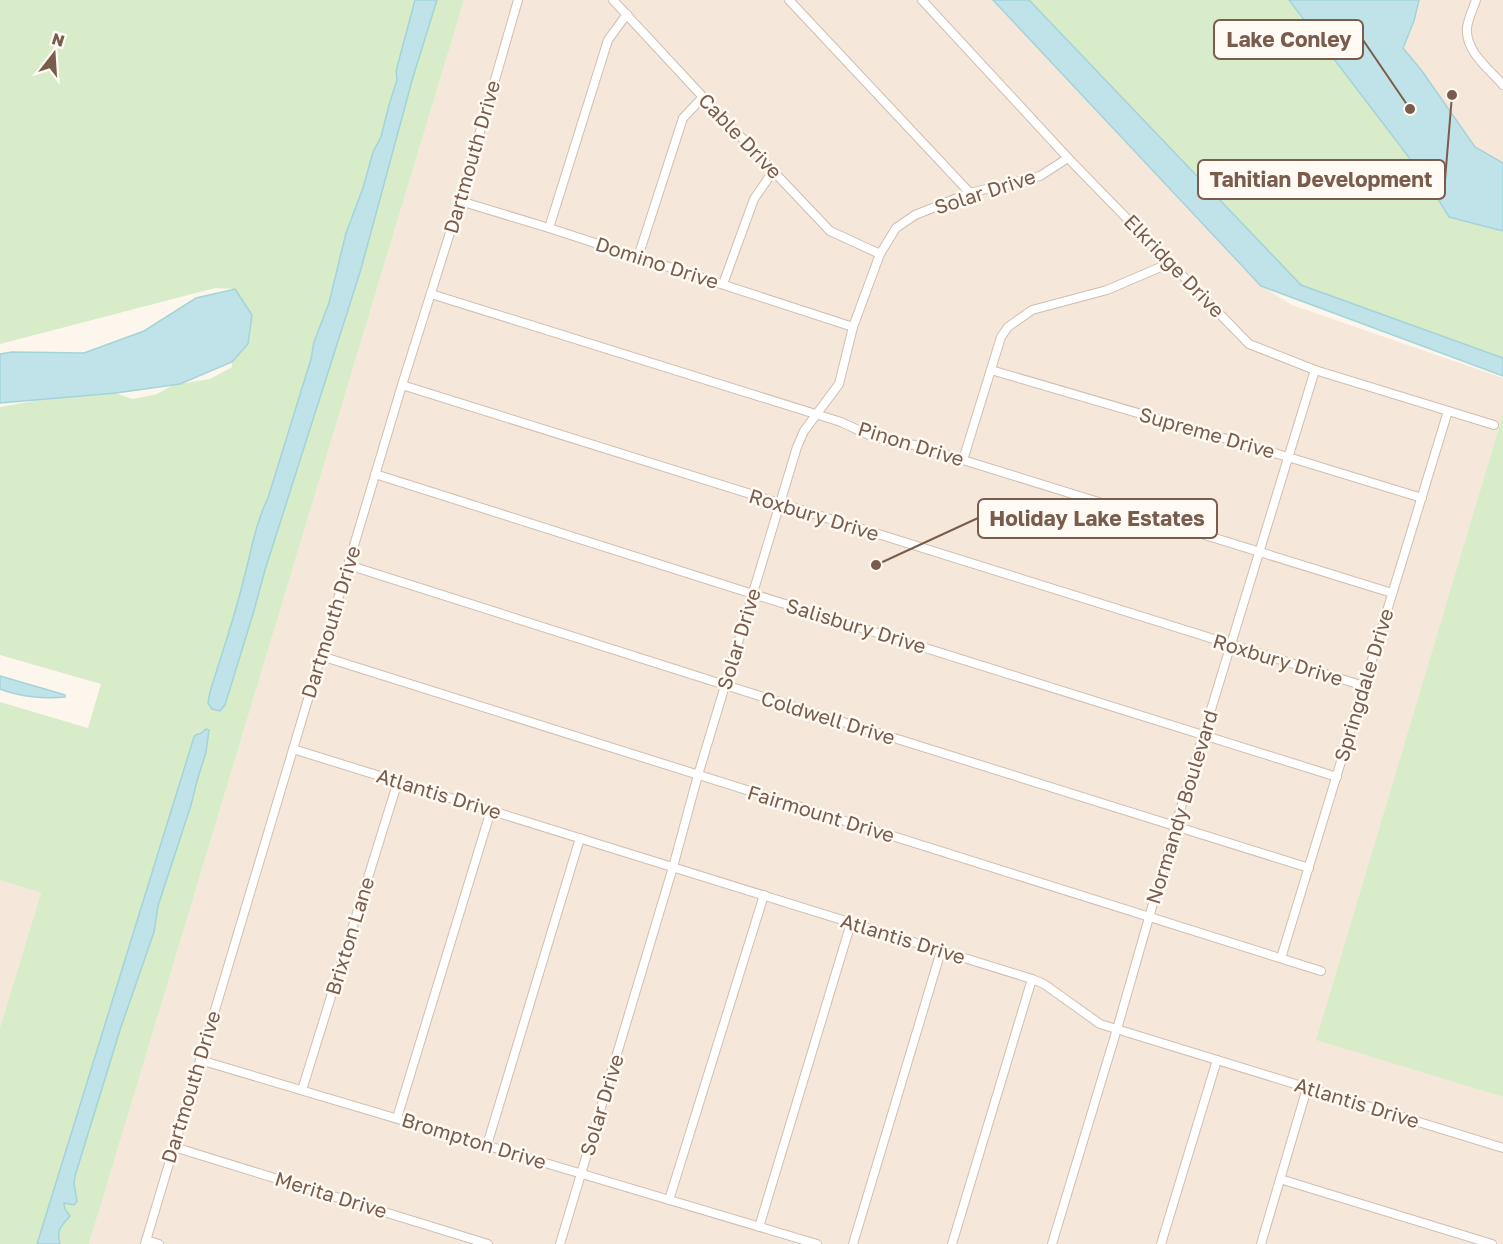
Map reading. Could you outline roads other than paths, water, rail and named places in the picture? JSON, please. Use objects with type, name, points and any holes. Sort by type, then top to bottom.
[{"type":"street","name":"Dartmouth Drive","points":[[145,1242],[375,474],[460,201],[518,0]]},
{"type":"street","name":"Cable Drive","points":[[613,0],[830,231],[880,254]]},
{"type":"street","points":[[789,0],[970,193]]},
{"type":"street","name":"Elkridge Drive","points":[[922,0],[1068,158],[1249,344],[1315,370],[1494,425]]},
{"type":"street","points":[[1476,0],[1467,29],[1469,40],[1473,52],[1503,84]]},
{"type":"street","points":[[549,228],[608,40],[627,14]]},
{"type":"street","points":[[638,257],[683,118],[703,98]]},
{"type":"street","name":"Solar Drive","points":[[560,1244],[797,447],[804,431],[839,384],[853,327],[880,254],[896,228],[915,215],[970,193],[1040,176],[1068,158]]},
{"type":"street","points":[[723,284],[754,199],[774,170]]},
{"type":"street","name":"Domino Drive","points":[[460,201],[853,327]]},
{"type":"street","points":[[963,460],[1000,337],[1008,327],[1032,310],[1107,290],[1170,263]]},
{"type":"street","name":"Pinon Drive","points":[[430,294],[841,422],[869,435],[915,445],[1392,593]]},
{"type":"street","name":"Supreme Drive","points":[[991,370],[1422,498]]},
{"type":"street","name":"Normandy Boulevard","points":[[1052,1244],[1175,827],[1315,370]]},
{"type":"street","name":"Roxbury Drive","points":[[402,385],[1364,687]]},
{"type":"street","name":"Springdale Drive","points":[[1281,958],[1448,411]]},
{"type":"street","name":"Salisbury Drive","points":[[375,474],[1337,777]]},
{"type":"street","name":"Coldwell Drive","points":[[348,565],[1309,868]]},
{"type":"street","name":"Fairmount Drive","points":[[321,656],[1321,971]]},
{"type":"street","name":"Atlantis Drive","points":[[293,749],[1032,979],[1044,984],[1100,1024],[1503,1148]]},
{"type":"street","name":"Brixton Lane","points":[[302,1090],[398,781]]},
{"type":"street","points":[[397,1118],[491,810]]},
{"type":"street","points":[[487,1145],[580,838]]},
{"type":"street","points":[[669,1200],[764,896]]},
{"type":"street","points":[[759,1227],[851,922]]},
{"type":"street","points":[[854,1244],[941,951]]},
{"type":"street","points":[[952,1244],[1032,979]]},
{"type":"street","name":"Brompton Drive","points":[[200,1059],[817,1244]]},
{"type":"street","points":[[1161,1244],[1217,1060]]},
{"type":"street","points":[[1261,1244],[1307,1088]]},
{"type":"street","name":"Merita Drive","points":[[174,1147],[488,1244]]},
{"type":"street","points":[[1280,1179],[1492,1244]]},
{"type":"street","points":[[145,1242],[159,1244]]},
{"type":"water","points":[[415,0],[437,0],[413,77],[361,269],[265,570],[225,705],[220,711],[212,709],[208,703],[210,692],[236,610],[256,528],[268,498],[311,359],[314,342],[329,303],[346,233],[363,188],[373,152],[381,137]]},
{"type":"water","points":[[993,0],[1029,0],[1301,285],[1503,358],[1503,376],[1261,286]]},
{"type":"water","points":[[1289,0],[1419,0],[1414,21],[1403,48],[1422,71],[1475,147],[1503,163],[1503,231],[1449,217],[1427,181]]},
{"type":"water","points":[[235,289],[252,315],[248,344],[232,362],[180,384],[116,393],[0,403],[0,354],[12,352],[84,353],[144,331],[196,298]]},
{"type":"water","points":[[0,676],[62,694],[65,697],[32,697],[7,692],[0,689]]},
{"type":"water","points":[[206,729],[209,730],[206,752],[158,906],[154,932],[120,1030],[75,1176],[77,1201],[74,1205],[64,1203],[70,1216],[60,1228],[60,1244],[37,1244],[194,737]]},
{"type":"place","name":"Tahitian Development","points":[[1452,95]]},
{"type":"place","name":"Lake Conley","points":[[1410,109]]},
{"type":"place","name":"Holiday Lake Estates","points":[[876,565]]}]
